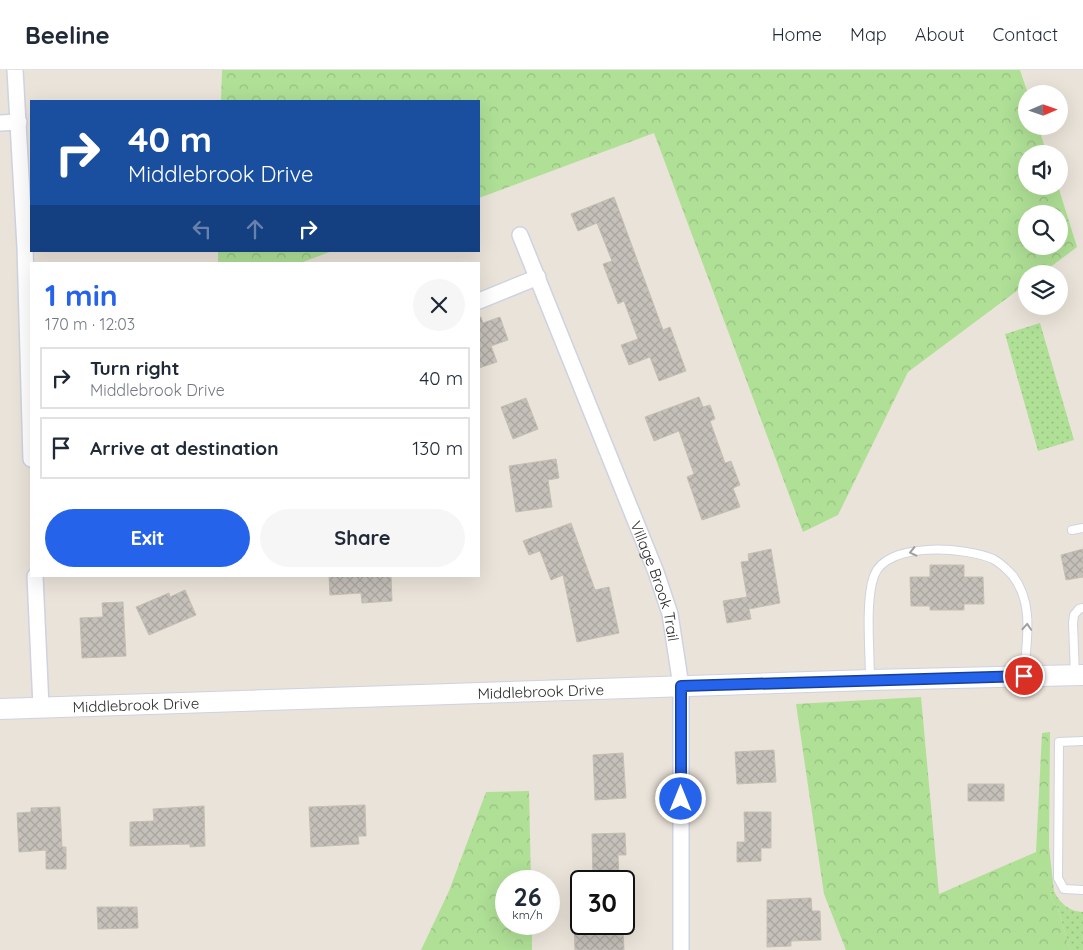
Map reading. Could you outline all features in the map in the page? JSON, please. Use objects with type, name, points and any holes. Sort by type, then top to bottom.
[{"type":"street","points":[[16,70],[28,247],[30,388]]},
{"type":"street","points":[[0,123],[19,122]]},
{"type":"street","name":"Village Brook Trail","points":[[520,235],[656,572],[670,614],[681,686],[682,950]]},
{"type":"street","points":[[480,301],[538,277]]},
{"type":"street","points":[[35,577],[41,707]]},
{"type":"street","name":"Middlebrook Drive","points":[[0,709],[870,680],[1079,675]]},
{"type":"lane","points":[[1072,530],[1083,528]]},
{"type":"lane","points":[[870,680],[871,597],[874,576],[884,561],[925,549],[973,554],[994,559],[1013,576],[1025,599],[1028,614],[1024,676]]},
{"type":"lane","points":[[1079,675],[1074,615],[1079,609],[1083,608]]},
{"type":"lane","points":[[1083,741],[1059,742],[1058,878],[1064,889],[1083,890]]},
{"type":"green space","points":[[222,70],[1020,70],[1025,85],[1018,85],[1018,135],[1041,135],[1044,145],[1018,145],[1018,195],[1061,195],[1064,205],[1018,205],[1018,255],[1066,255],[1053,265],[1018,265],[1018,290],[908,372],[838,515],[803,532],[654,133],[480,198],[480,100],[221,100]]},
{"type":"green space","points":[[1068,218],[1077,247],[1068,254]]},
{"type":"green space","points":[[218,252],[329,252],[303,262],[218,262]]},
{"type":"green space","points":[[1040,323],[1074,440],[1038,451],[1005,334]]},
{"type":"green space","points":[[921,697],[939,894],[1036,852],[1042,733],[1050,732],[1049,847],[1054,891],[1050,892],[1052,900],[1058,909],[1070,950],[846,950],[824,894],[796,704]]},
{"type":"green space","points":[[529,791],[531,870],[495,870],[495,935],[532,935],[532,950],[421,950],[449,891],[486,792]]},
{"type":"green space","points":[[1054,891],[1066,906],[1078,912],[1083,912],[1083,950],[1070,950],[1058,909],[1052,900],[1050,892]]},
{"type":"building","points":[[614,197],[663,330],[670,327],[686,371],[659,381],[650,357],[629,365],[621,345],[638,339],[624,301],[618,304],[603,264],[612,261],[597,223],[578,231],[571,214]]},
{"type":"building","points":[[480,317],[483,323],[500,317],[508,340],[491,346],[497,362],[480,368]]},
{"type":"building","points":[[699,397],[703,407],[710,405],[715,419],[710,421],[725,463],[731,461],[740,485],[733,488],[740,507],[702,520],[687,477],[694,474],[679,431],[654,441],[645,417]]},
{"type":"building","points":[[526,398],[538,429],[513,439],[501,407]]},
{"type":"building","points":[[556,459],[559,478],[548,480],[552,507],[516,512],[509,466]]},
{"type":"building","points":[[571,523],[595,590],[609,587],[619,633],[577,642],[563,575],[551,580],[540,551],[529,555],[523,541]]},
{"type":"building","points":[[771,549],[780,603],[749,609],[751,619],[727,623],[723,601],[747,597],[741,562],[749,561],[748,554]]},
{"type":"building","points":[[1083,549],[1083,577],[1066,580],[1061,555]]},
{"type":"building","points":[[930,565],[964,565],[964,577],[983,577],[984,604],[964,604],[964,610],[930,610],[930,606],[911,606],[910,577],[930,577]]},
{"type":"building","points":[[329,577],[391,577],[392,601],[362,603],[361,593],[330,595]]},
{"type":"building","points":[[185,590],[196,615],[149,635],[136,607],[169,593],[170,597]]},
{"type":"building","points":[[123,602],[126,656],[82,658],[80,618],[103,617],[102,603]]},
{"type":"building","points":[[774,750],[776,782],[737,784],[735,752]]},
{"type":"building","points":[[623,753],[626,798],[595,800],[593,755]]},
{"type":"building","points":[[968,784],[1004,784],[1004,801],[968,801]]},
{"type":"building","points":[[365,805],[366,836],[358,836],[359,844],[311,847],[309,807]]},
{"type":"building","points":[[204,806],[205,846],[190,847],[190,844],[130,846],[130,822],[154,821],[153,809]]},
{"type":"building","points":[[60,807],[62,847],[66,847],[66,869],[46,869],[46,850],[19,852],[17,813],[31,812],[31,808]]},
{"type":"building","points":[[744,812],[771,812],[771,848],[761,848],[761,861],[737,862],[737,842],[745,842]]},
{"type":"building","points":[[625,833],[626,855],[618,855],[619,870],[593,870],[592,834]]},
{"type":"building","points":[[811,898],[812,911],[820,911],[821,940],[791,941],[791,946],[767,947],[767,900]]},
{"type":"building","points":[[97,907],[137,907],[138,928],[98,929]]},
{"type":"building","points":[[574,935],[623,935],[624,950],[575,950]]},
{"type":"route","points":[[681,799],[681,686],[1024,676]]}]
